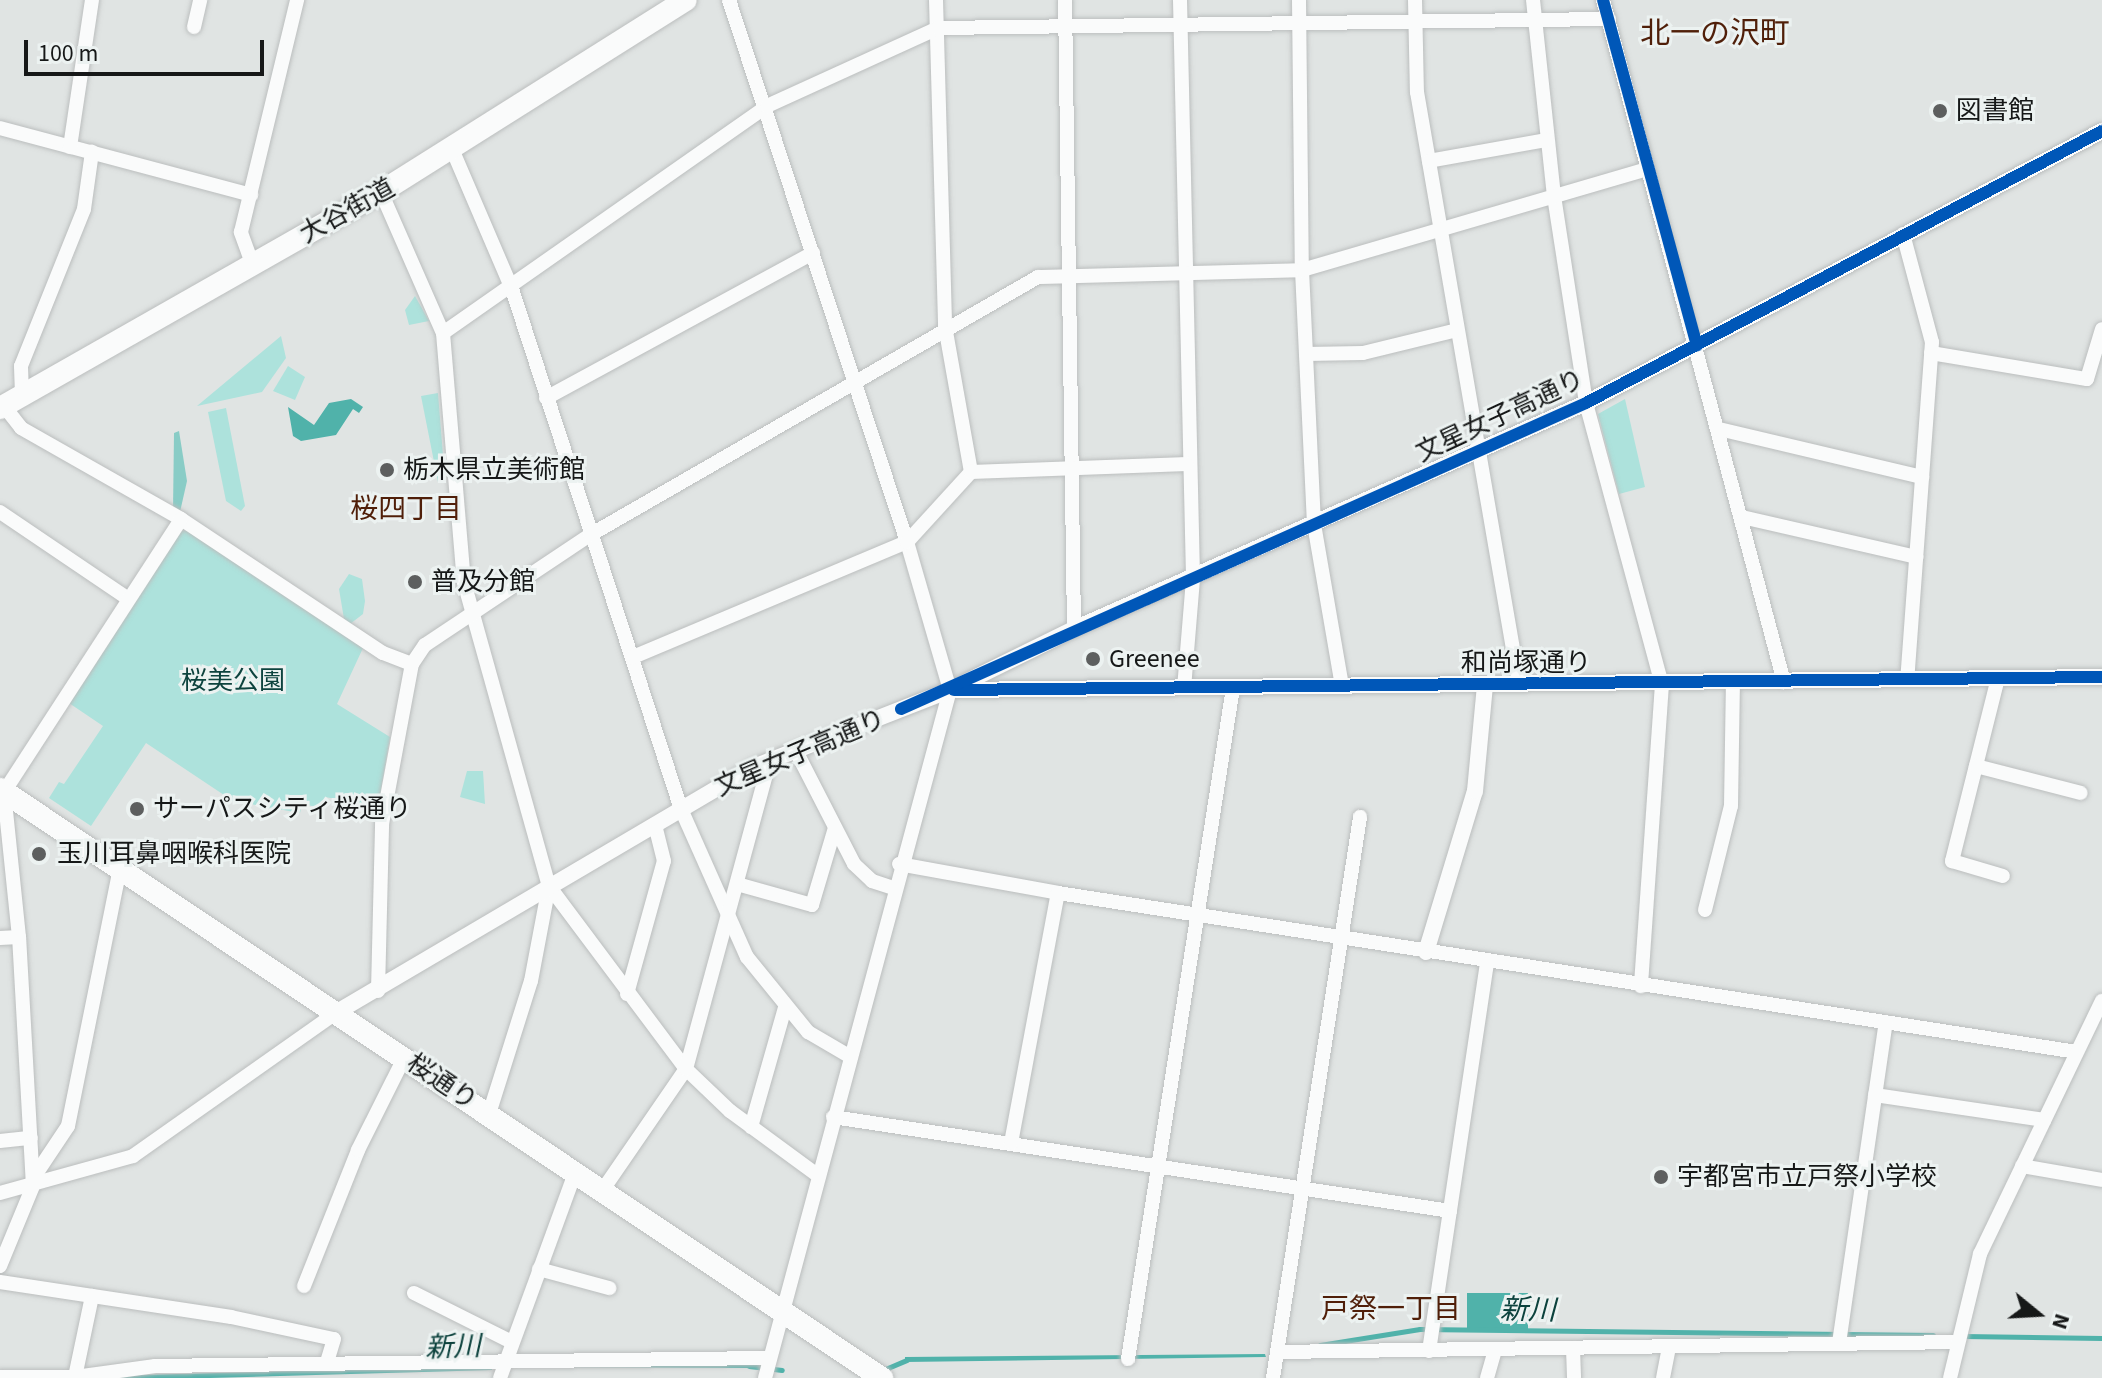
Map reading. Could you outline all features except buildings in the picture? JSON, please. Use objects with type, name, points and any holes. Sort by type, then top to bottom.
[{"type":"main road","name":"大谷街道","points":[[9,403],[381,192],[452,149],[584,60],[686,0]]},
{"type":"main road","name":"桜通り","points":[[2,791],[405,1056],[882,1378]]},
{"type":"street","points":[[70,147],[92,0]]},
{"type":"street","points":[[194,27],[200,0]]},
{"type":"street","points":[[252,263],[241,232],[297,0]]},
{"type":"street","points":[[729,0],[767,106],[853,382],[907,542],[950,690],[899,864],[765,1378]]},
{"type":"street","points":[[936,0],[945,326],[971,472]]},
{"type":"street","points":[[1065,0],[1074,629]]},
{"type":"street","points":[[1180,0],[1187,464],[1193,579],[1184,688]]},
{"type":"street","points":[[1299,0],[1302,270],[1314,524],[1342,686]]},
{"type":"street","points":[[1415,0],[1417,92],[1519,684]]},
{"type":"street","points":[[1533,0],[1554,196],[1586,403],[1662,684],[1641,986]]},
{"type":"street","points":[[1603,0],[1784,682]]},
{"type":"street","points":[[443,333],[512,289],[767,106],[938,28],[1609,19]]},
{"type":"street","points":[[0,128],[251,195]]},
{"type":"street","name":"文星女子高通り","points":[[337,1012],[378,991],[655,824],[770,760],[950,690],[1074,629],[1586,403],[2102,131]]},
{"type":"street","points":[[1429,161],[1547,140]]},
{"type":"street","points":[[452,149],[512,289],[681,809],[747,957],[785,1008],[808,1032],[849,1056]]},
{"type":"street","points":[[92,152],[84,209],[9,403],[21,428],[181,519],[383,653],[412,664]]},
{"type":"street","points":[[378,991],[382,824],[412,664],[425,645],[590,535],[945,326],[1038,277],[1302,270],[1647,169]]},
{"type":"street","points":[[381,192],[443,333],[457,541],[473,612],[549,886],[686,1069],[751,1127],[817,1175]]},
{"type":"street","points":[[1903,234],[1931,353],[1907,680]]},
{"type":"street","points":[[546,398],[813,253]]},
{"type":"street","points":[[1931,353],[2087,379],[2102,329]]},
{"type":"street","points":[[1306,354],[1363,353],[1457,330]]},
{"type":"street","points":[[1719,429],[1922,477]]},
{"type":"street","points":[[633,657],[907,542],[971,472],[1071,465],[1187,464]]},
{"type":"street","points":[[0,512],[127,598]]},
{"type":"street","points":[[1742,517],[1916,557]]},
{"type":"street","points":[[33,1186],[19,937],[2,791],[181,519]]},
{"type":"street","name":"和尚塚通り","points":[[950,690],[1662,684],[2102,676]]},
{"type":"street","points":[[1998,678],[1952,861],[2003,876]]},
{"type":"street","points":[[1705,910],[1731,806],[1733,683]]},
{"type":"street","points":[[1426,952],[1475,791],[1485,685]]},
{"type":"street","points":[[1128,1359],[1200,915],[1233,688]]},
{"type":"street","points":[[796,751],[862,873],[893,888]]},
{"type":"street","points":[[602,1191],[686,1069],[770,760]]},
{"type":"street","points":[[1976,766],[2081,793]]},
{"type":"street","points":[[1273,1378],[1299,1189],[1360,817]]},
{"type":"street","points":[[627,994],[664,861],[655,824]]},
{"type":"street","points":[[737,884],[812,905],[835,828]]},
{"type":"street","points":[[899,864],[1058,893],[1487,962],[2077,1052]]},
{"type":"street","points":[[0,1266],[40,1164],[68,1126],[120,868]]},
{"type":"street","points":[[489,1114],[531,981],[549,886]]},
{"type":"street","points":[[1011,1143],[1058,893]]},
{"type":"street","points":[[0,938],[19,937]]},
{"type":"street","points":[[1429,1351],[1487,962]]},
{"type":"street","points":[[1950,1378],[1980,1254],[2102,1001]]},
{"type":"street","points":[[751,1127],[785,1008]]},
{"type":"street","points":[[0,1193],[133,1156],[337,1012]]},
{"type":"street","points":[[1839,1343],[1886,1022]]},
{"type":"street","points":[[304,1286],[358,1150],[405,1056]]},
{"type":"street","points":[[1875,1095],[2044,1120]]},
{"type":"street","points":[[833,1117],[1450,1211]]},
{"type":"street","points":[[0,1141],[31,1138]]},
{"type":"street","points":[[2022,1166],[2102,1180]]},
{"type":"street","points":[[500,1378],[575,1173]]},
{"type":"street","points":[[539,1269],[609,1288]]},
{"type":"street","points":[[0,1282],[334,1339],[327,1362]]},
{"type":"street","points":[[414,1293],[512,1342]]},
{"type":"street","points":[[75,1377],[92,1296]]},
{"type":"street","points":[[1277,1352],[1958,1342]]},
{"type":"street","points":[[1663,1378],[1669,1347]]},
{"type":"street","points":[[1573,1348],[1574,1378]]},
{"type":"street","points":[[1487,1378],[1495,1350]]},
{"type":"street","points":[[0,1377],[75,1377],[155,1366],[770,1358]]},
{"type":"green space","points":[[415,296],[429,321],[409,325],[405,310]]},
{"type":"green space","points":[[281,336],[286,358],[262,392],[197,406]]},
{"type":"green space","points":[[288,366],[305,377],[295,400],[273,391]]},
{"type":"green space","points":[[438,393],[445,480],[438,482],[421,396]]},
{"type":"green space","points":[[1625,399],[1645,487],[1619,494],[1598,414]]},
{"type":"green space","points":[[226,408],[245,506],[241,511],[226,501],[208,412]]},
{"type":"green space","name":"桜美公園","points":[[187,530],[363,648],[337,704],[390,737],[378,807],[325,797],[322,808],[302,804],[300,813],[233,801],[146,743],[91,826],[49,798],[59,782],[64,784],[103,726],[66,701],[177,532]]},
{"type":"green space","points":[[349,574],[362,579],[365,601],[363,614],[350,624],[344,619],[339,589]]},
{"type":"green space","points":[[467,771],[483,771],[485,804],[460,797]]},
{"type":"shaded area","points":[[179,431],[187,481],[180,512],[173,510],[174,433]]},
{"type":"water","points":[[351,399],[363,407],[359,413],[353,409],[336,435],[301,441],[293,436],[288,407],[314,425],[329,403]]},
{"type":"water","points":[[1467,1293],[1528,1293],[1528,1329],[1467,1329]]},
{"type":"water","points":[[1265,1354],[1266,1357],[905,1362],[905,1357]]},
{"type":"water","points":[[752,1364],[753,1368],[547,1367]]},
{"type":"water","points":[[492,1366],[492,1370],[210,1378],[18,1378]]},
{"type":"waterway","name":"新川","points":[[1320,1345],[1420,1329],[1933,1335]]},
{"type":"waterway","name":"新川","points":[[1963,1336],[2102,1338]]},
{"type":"waterway","name":"新川","points":[[883,1370],[907,1360]]},
{"type":"waterway","name":"新川","points":[[749,1366],[782,1370]]},
{"type":"cycle path","points":[[1603,0],[1697,345]]},
{"type":"cycle path","points":[[901,709],[1586,403],[2102,131]]},
{"type":"cycle path","points":[[954,690],[2102,677]]},
{"type":"place","name":"図書館","points":[[1940,111]]},
{"type":"place","name":"栃木県立美術館","points":[[387,470]]},
{"type":"place","name":"普及分館","points":[[415,582]]},
{"type":"place","name":"Greenee","points":[[1093,659]]},
{"type":"place","name":"サーパスシティ桜通り","points":[[137,809]]},
{"type":"place","name":"玉川耳鼻咽喉科医院","points":[[39,854]]},
{"type":"place","name":"宇都宮市立戸祭小学校","points":[[1661,1177]]},
{"type":"district","name":"北一の沢町","points":[[1715,34]]},
{"type":"district","name":"桜四丁目","points":[[406,509]]},
{"type":"district","name":"戸祭一丁目","points":[[1391,1309]]}]
